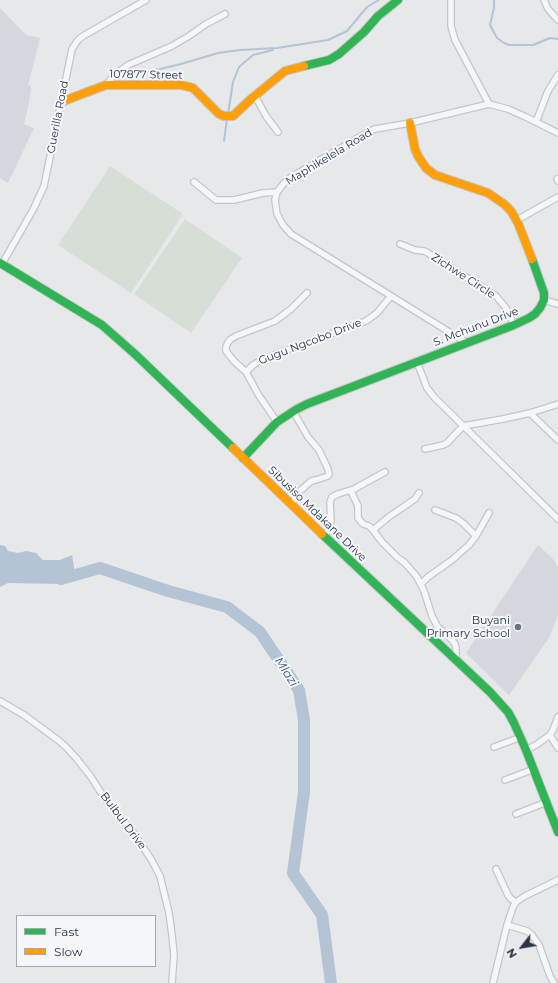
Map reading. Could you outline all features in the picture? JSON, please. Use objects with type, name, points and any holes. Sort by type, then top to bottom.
[{"type":"street","name":"Guerilla Road","points":[[1,263],[41,195],[48,169],[72,48],[78,40],[84,36],[146,0]]},
{"type":"street","name":"107877 Street","points":[[61,102],[106,85],[181,85],[193,88],[216,112],[228,116],[237,113],[285,71],[329,60],[339,54],[364,32],[378,16],[398,0]]},
{"type":"street","points":[[451,0],[451,26],[455,40],[489,104]]},
{"type":"street","points":[[544,0],[548,9],[558,20]]},
{"type":"street","points":[[106,85],[114,75],[128,65],[172,46],[206,24],[225,14]]},
{"type":"street","points":[[536,122],[548,90],[558,75]]},
{"type":"street","points":[[255,96],[266,116],[278,132]]},
{"type":"street","name":"Maphikelela Road","points":[[467,343],[291,234],[283,225],[277,214],[275,200],[277,192],[291,177],[375,129],[410,123],[489,104],[508,109],[558,133]]},
{"type":"street","points":[[410,123],[415,148],[418,156],[426,168],[435,175],[488,193],[511,211],[542,286],[544,300],[558,304]]},
{"type":"street","points":[[194,182],[216,200],[234,200],[263,193],[277,192]]},
{"type":"street","points":[[516,220],[558,197]]},
{"type":"street","name":"Zichwe Circle","points":[[400,244],[428,253],[496,296],[506,308],[514,325]]},
{"type":"street","name":"Sibusiso Mdakane Drive","points":[[1,263],[102,325],[136,355],[324,536],[490,692],[504,707],[521,737],[558,832]]},
{"type":"street","name":"Gugu Ngcobo Drive","points":[[277,422],[258,394],[246,372],[226,351],[226,347],[231,339],[275,321],[291,309],[307,293]]},
{"type":"street","name":"Gugu Ngcobo Drive","points":[[246,372],[262,359],[366,321],[377,313],[391,296]]},
{"type":"street","name":"S. Mchunu Drive","points":[[243,458],[277,422],[293,411],[307,404],[514,325],[535,314],[544,300]]},
{"type":"street","points":[[417,362],[430,393],[558,520]]},
{"type":"street","points":[[425,449],[447,443],[463,426],[530,413],[558,404]]},
{"type":"street","points":[[291,504],[300,491],[310,482],[328,476],[329,474],[319,450],[308,437],[293,411]]},
{"type":"street","points":[[530,413],[558,440]]},
{"type":"street","points":[[324,536],[330,526],[331,499],[334,495],[351,491],[385,472]]},
{"type":"street","points":[[351,491],[358,506],[358,518],[363,524],[369,526],[393,554],[417,577],[437,626],[455,644],[456,660]]},
{"type":"street","points":[[373,530],[415,499],[419,493]]},
{"type":"street","points":[[436,510],[456,518],[476,536]]},
{"type":"street","points":[[421,584],[469,545],[489,513]]},
{"type":"street","name":"Bulbul Drive","points":[[0,701],[24,715],[66,747],[91,777],[105,799],[132,831],[151,859],[160,876],[169,912],[174,955],[172,983]]},
{"type":"street","points":[[526,750],[536,745],[550,734],[558,717]]},
{"type":"street","points":[[550,734],[558,748]]},
{"type":"street","points":[[494,747],[521,737]]},
{"type":"street","points":[[505,780],[534,770]]},
{"type":"street","points":[[516,814],[547,802]]},
{"type":"street","points":[[496,869],[508,895],[516,902]]},
{"type":"street","points":[[493,983],[507,925],[516,902],[558,880]]},
{"type":"street","points":[[507,925],[527,931],[532,935],[539,945],[554,983]]},
{"type":"shaded area","points":[[0,8],[26,35],[40,38],[28,85],[31,87],[24,124],[34,128],[8,183],[0,178]]},
{"type":"shaded area","points":[[110,166],[183,214],[131,293],[58,245]]},
{"type":"shaded area","points":[[185,219],[242,258],[191,333],[134,294]]},
{"type":"shaded area","name":"Buyani Primary School","points":[[538,545],[553,559],[558,567],[558,615],[549,638],[509,695],[466,653]]},
{"type":"water","points":[[0,545],[5,546],[8,551],[18,553],[26,551],[36,553],[43,560],[60,560],[72,555],[76,580],[60,584],[8,583],[0,587]]},
{"type":"waterway","points":[[119,78],[181,64],[218,53],[277,48],[328,40],[347,31],[367,7],[379,0]]},
{"type":"waterway","points":[[494,0],[494,8],[490,25],[497,38],[504,43],[509,45],[533,45],[550,38],[558,39]]},
{"type":"waterway","points":[[228,114],[233,82],[239,67],[253,55],[273,50]]},
{"type":"waterway","points":[[224,141],[227,119]]},
{"type":"waterway","name":"Mlazi","points":[[61,579],[100,568],[168,591],[227,607],[260,632],[299,690],[304,720],[304,792],[293,873],[322,915],[331,983]]},
{"type":"traffic: fast","points":[[304,66],[329,60],[339,54],[364,32],[378,16],[398,0]]},
{"type":"traffic: fast","points":[[243,458],[277,422],[307,404],[514,325],[535,314],[544,300],[544,293],[532,259]]},
{"type":"traffic: fast","points":[[0,263],[102,325],[136,355],[233,448]]},
{"type":"traffic: fast","points":[[322,534],[490,692],[508,712],[526,750],[558,832]]},
{"type":"traffic: slow","points":[[61,102],[106,85],[181,85],[193,88],[219,114],[224,116],[233,116],[285,71],[304,66]]},
{"type":"traffic: slow","points":[[410,123],[415,149],[426,168],[435,175],[488,193],[504,204],[511,211],[518,223],[532,259]]},
{"type":"traffic: slow","points":[[233,448],[322,534]]},
{"type":"place","name":"Buyani Primary School","points":[[518,627]]}]
